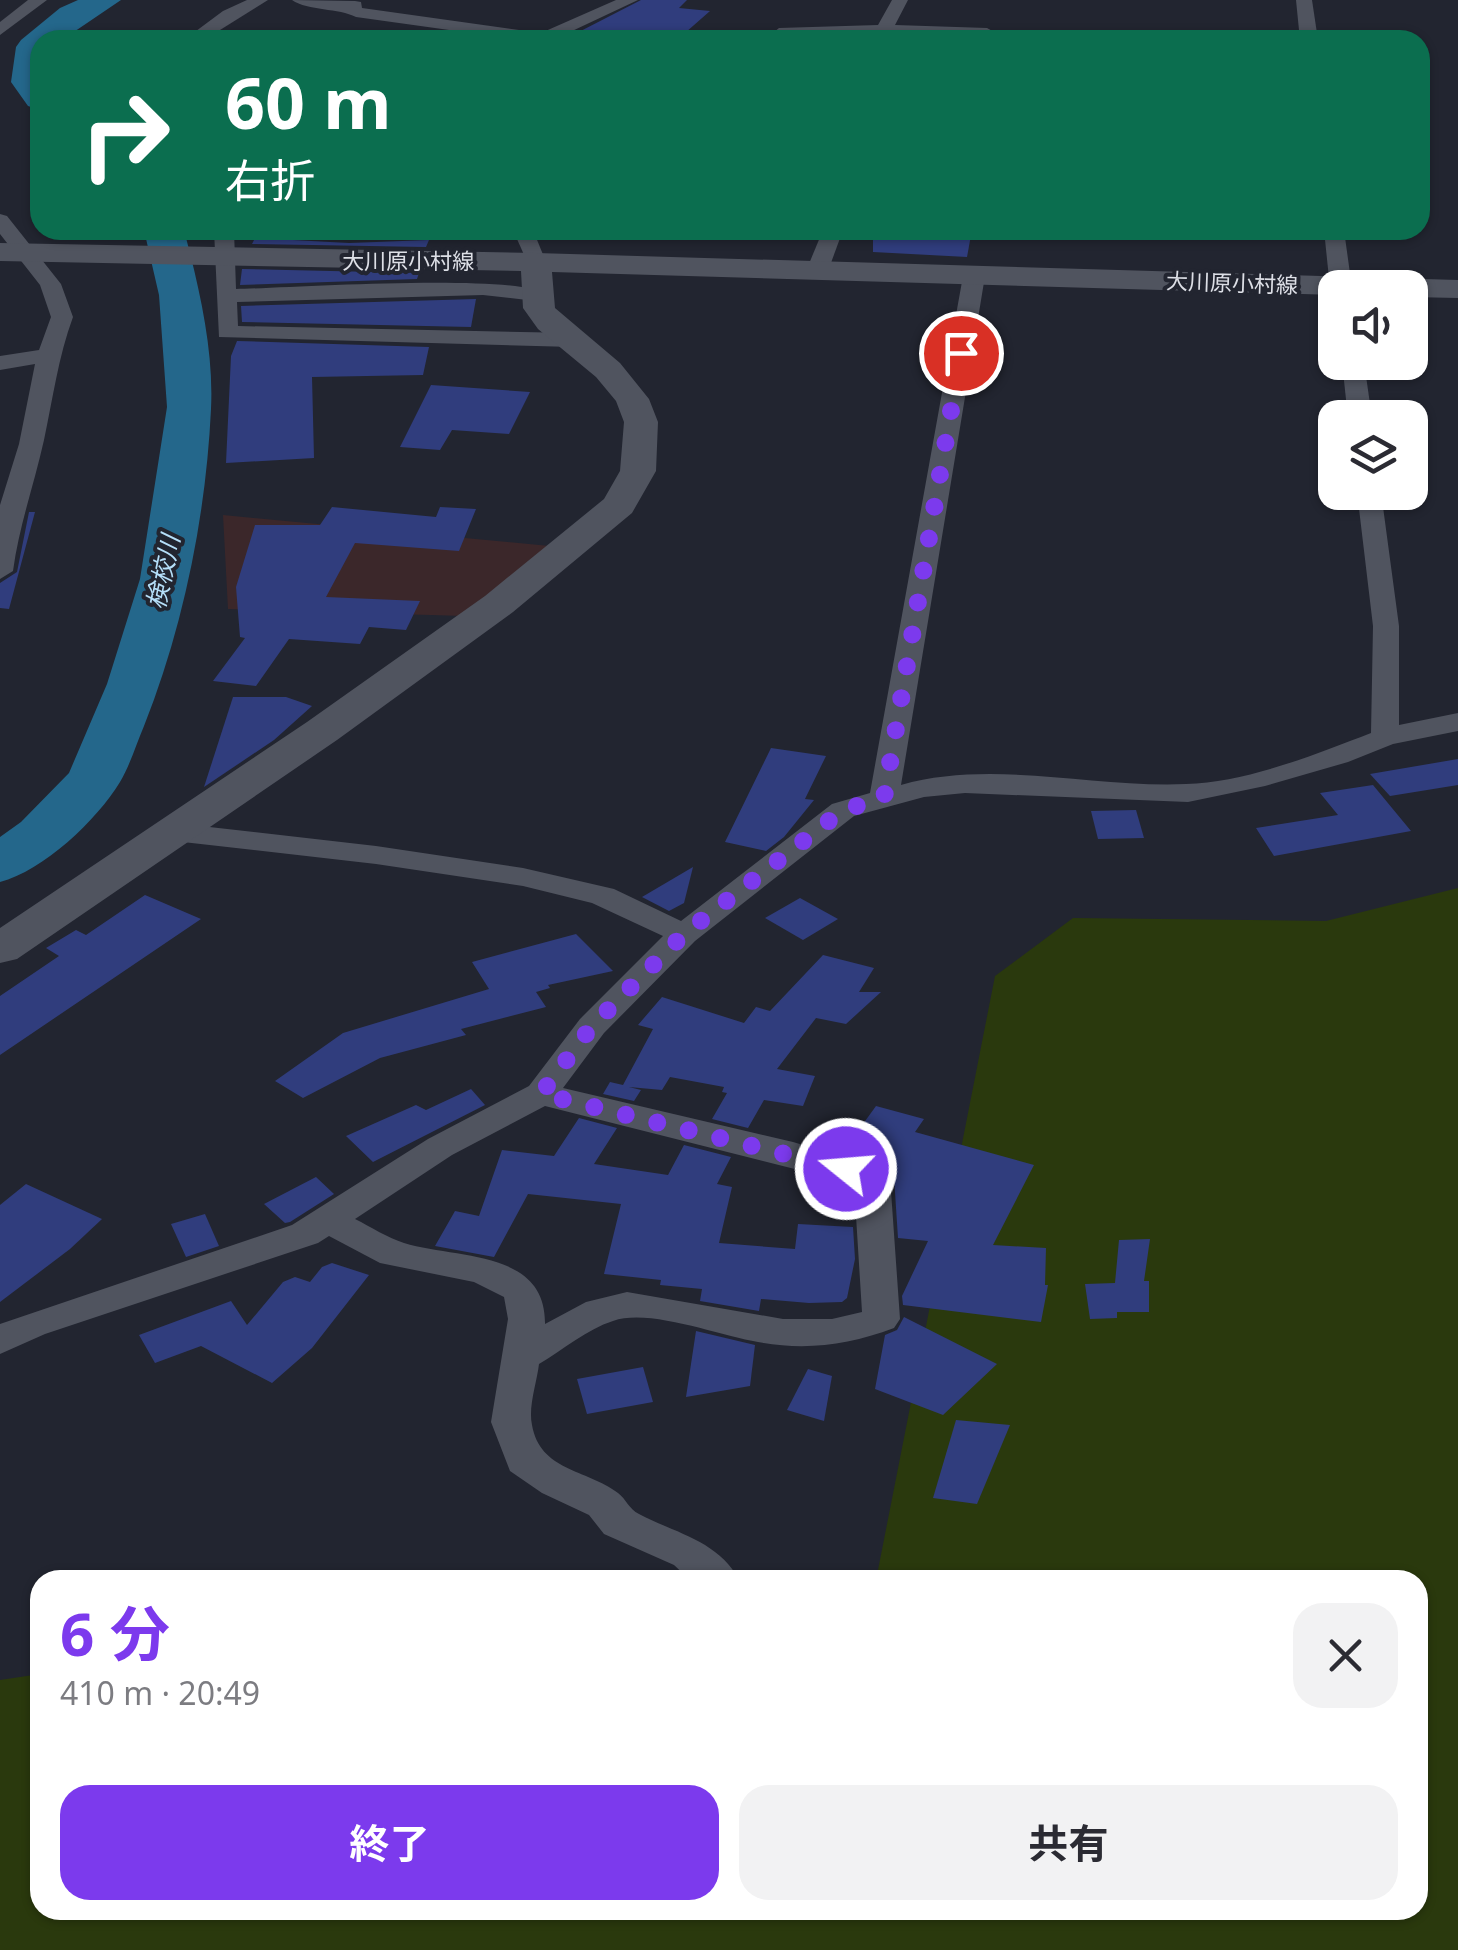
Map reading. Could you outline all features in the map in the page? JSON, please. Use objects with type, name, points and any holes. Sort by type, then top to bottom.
[{"type":"main road","name":"大川原小村線","points":[[12,252],[59,254],[224,245],[532,262],[1318,285]]},
{"type":"main road","points":[[0,949],[499,604],[619,504],[638,472],[641,422],[632,399],[608,370],[549,322],[532,262]]},
{"type":"main road","name":"大川原小村線","points":[[1428,288],[1458,289]]},
{"type":"street","points":[[207,30],[260,0]]},
{"type":"street","points":[[300,0],[356,6],[385,16],[480,30]]},
{"type":"street","points":[[562,30],[630,0]]},
{"type":"street","points":[[884,30],[900,0]]},
{"type":"street","points":[[1304,0],[1308,30]]},
{"type":"street","points":[[0,7],[34,4]]},
{"type":"street","points":[[0,30],[34,4]]},
{"type":"street","points":[[385,16],[440,5]]},
{"type":"street","points":[[0,220],[12,252],[50,284],[62,317],[48,356],[31,444],[7,523],[0,571]]},
{"type":"street","points":[[816,271],[829,240]]},
{"type":"street","points":[[1335,240],[1339,270]]},
{"type":"street","points":[[224,245],[227,332],[573,340]]},
{"type":"street","points":[[227,296],[483,289],[532,262]]},
{"type":"street","points":[[884,798],[974,276]]},
{"type":"street","points":[[0,362],[48,356]]},
{"type":"street","points":[[1371,510],[1386,626],[1385,738]]},
{"type":"street","points":[[0,1340],[32,1324],[306,1234],[440,1147],[541,1094],[592,1026],[684,934],[843,810],[922,788],[964,784],[1188,793],[1288,770],[1385,738],[1458,722]]},
{"type":"street","points":[[174,832],[376,854],[523,877],[604,896],[684,934]]},
{"type":"street","points":[[521,1357],[609,1308],[658,1306],[774,1334],[823,1335],[854,1330],[881,1319],[872,1177],[793,1154],[541,1094]]},
{"type":"street","points":[[328,1220],[393,1254],[483,1271],[521,1290],[527,1319],[511,1422],[524,1460],[556,1482],[604,1504],[619,1523],[689,1554],[707,1570]]},
{"type":"shaded area","points":[[223,515],[560,547],[464,616],[228,609]]},
{"type":"green space","points":[[1458,888],[1458,1950],[0,1950],[0,1680],[30,1676],[30,1920],[1428,1920],[1428,1570],[878,1570],[995,976],[1073,918],[1326,921]]},
{"type":"building","points":[[641,0],[687,0],[679,8],[710,11],[688,30],[583,30]]},
{"type":"building","points":[[254,240],[429,240],[426,247],[252,244]]},
{"type":"building","points":[[873,240],[970,240],[967,257],[873,252]]},
{"type":"building","points":[[242,269],[419,273],[417,279],[240,285]]},
{"type":"building","points":[[476,299],[471,327],[242,322],[241,306]]},
{"type":"building","points":[[237,341],[429,347],[423,375],[312,377],[314,458],[226,463],[231,356]]},
{"type":"building","points":[[431,385],[530,392],[509,434],[452,430],[440,450],[400,447]]},
{"type":"building","points":[[332,507],[436,517],[440,507],[476,509],[459,551],[355,543],[326,597],[420,601],[406,630],[369,627],[360,644],[289,639],[256,686],[213,681],[245,638],[240,637],[236,587],[255,525],[320,525]]},
{"type":"building","points":[[29,512],[35,512],[9,609],[0,608],[0,583],[17,572]]},
{"type":"building","points":[[233,697],[286,697],[312,706],[274,740],[204,787]]},
{"type":"building","points":[[771,748],[826,756],[805,799],[814,800],[784,837],[766,851],[725,842]]},
{"type":"building","points":[[1458,759],[1458,785],[1390,796],[1370,774]]},
{"type":"building","points":[[1373,785],[1411,831],[1274,856],[1256,828],[1338,815],[1320,793]]},
{"type":"building","points":[[1136,810],[1144,838],[1098,839],[1091,811]]},
{"type":"building","points":[[693,867],[684,903],[669,911],[642,897]]},
{"type":"building","points":[[145,895],[201,919],[0,1055],[0,996],[59,956],[46,948],[76,930],[86,935]]},
{"type":"building","points":[[800,898],[838,919],[803,940],[765,918]]},
{"type":"building","points":[[576,934],[613,971],[548,985],[550,988],[536,992],[546,1007],[461,1029],[466,1035],[380,1058],[303,1098],[275,1081],[343,1033],[489,989],[472,962]]},
{"type":"building","points":[[823,955],[874,968],[859,992],[881,992],[846,1024],[816,1018],[777,1069],[815,1076],[803,1106],[764,1100],[748,1128],[712,1119],[727,1093],[722,1092],[724,1087],[670,1077],[662,1090],[629,1087],[641,1090],[634,1101],[603,1094],[610,1082],[623,1085],[653,1029],[638,1025],[662,997],[744,1023],[756,1007],[770,1011]]},
{"type":"building","points":[[471,1089],[485,1105],[373,1162],[346,1136],[416,1105],[426,1110]]},
{"type":"building","points":[[876,1106],[924,1119],[915,1132],[1034,1165],[993,1245],[1046,1248],[1048,1285],[1041,1322],[903,1305],[902,1296],[928,1241],[898,1238],[894,1177],[889,1166],[856,1157],[870,1138],[855,1135]]},
{"type":"building","points":[[579,1118],[617,1128],[594,1164],[668,1175],[684,1145],[731,1157],[717,1184],[732,1187],[719,1243],[795,1249],[798,1224],[853,1227],[855,1259],[847,1298],[842,1302],[809,1303],[761,1299],[759,1311],[700,1301],[702,1289],[604,1274],[621,1204],[528,1194],[494,1257],[435,1246],[455,1211],[479,1216],[502,1150],[554,1156]]},
{"type":"building","points":[[316,1177],[334,1194],[290,1222],[285,1223],[264,1204]]},
{"type":"building","points":[[26,1184],[102,1219],[70,1249],[0,1302],[0,1205]]},
{"type":"building","points":[[205,1214],[219,1246],[186,1257],[171,1224]]},
{"type":"building","points":[[1150,1239],[1144,1281],[1149,1281],[1149,1312],[1117,1312],[1117,1318],[1090,1319],[1085,1284],[1115,1283],[1119,1240]]},
{"type":"building","points":[[332,1263],[369,1275],[312,1348],[272,1383],[201,1346],[155,1363],[139,1335],[231,1301],[247,1325],[283,1282],[295,1277],[310,1282],[322,1267]]},
{"type":"building","points":[[904,1317],[997,1364],[943,1415],[875,1389],[885,1335],[897,1330]]},
{"type":"building","points":[[696,1331],[755,1345],[750,1386],[686,1397]]},
{"type":"building","points":[[643,1367],[653,1402],[587,1414],[577,1379]]},
{"type":"building","points":[[808,1369],[832,1376],[824,1421],[787,1410]]},
{"type":"building","points":[[956,1420],[1010,1425],[977,1504],[933,1498]]},
{"type":"waterway","name":"検校川","points":[[54,30],[72,15],[105,0]]},
{"type":"waterway","name":"検校川","points":[[30,68],[30,85]]},
{"type":"waterway","name":"検校川","points":[[0,864],[42,834],[94,779],[134,684],[165,579],[189,407],[180,295],[166,240]]},
{"type":"route","points":[[846,1169],[541,1094],[592,1026],[684,934],[843,810],[884,798],[961,353]]}]
